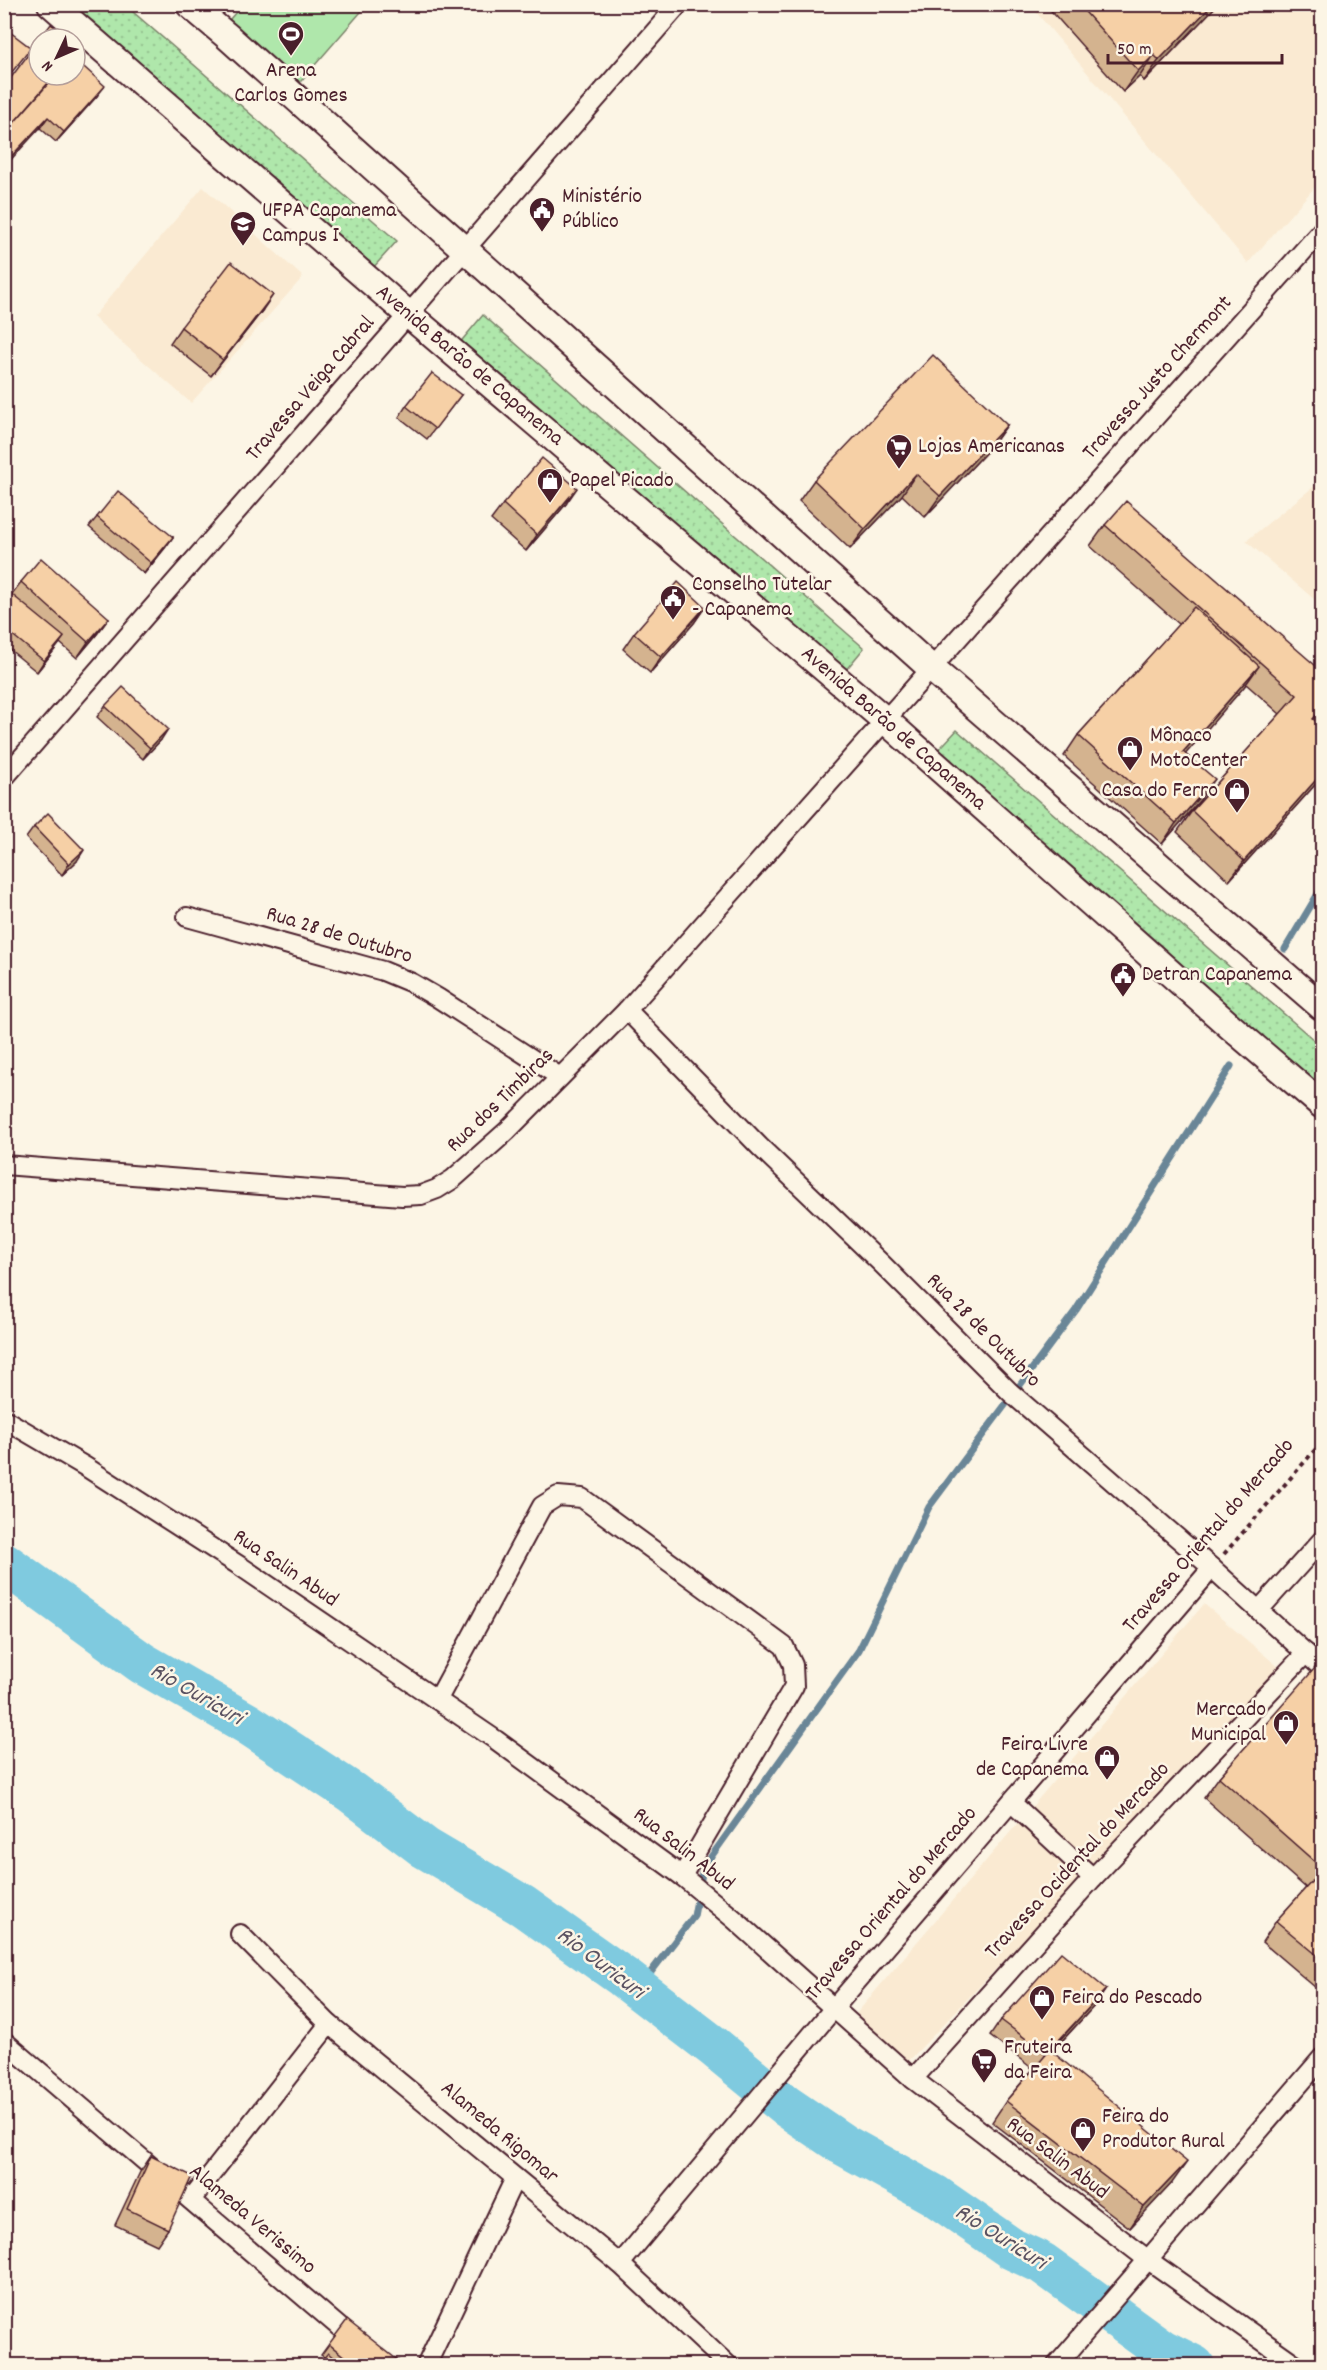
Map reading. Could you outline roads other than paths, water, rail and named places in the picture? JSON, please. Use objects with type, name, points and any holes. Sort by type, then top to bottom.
[{"type":"street","name":"Avenida Barão de Capanema","points":[[51,4],[408,314],[885,720],[1231,1027],[1323,1105]]},
{"type":"street","points":[[189,4],[931,668],[1323,1007]]},
{"type":"street","name":"Travessa Veiga Cabral","points":[[5,778],[679,4]]},
{"type":"street","name":"Travessa Justo Chermont","points":[[885,720],[1323,230]]},
{"type":"street","name":"Rua dos Timbiras","points":[[4,1165],[378,1195],[421,1195],[437,1189],[466,1168],[627,1011],[885,720]]},
{"type":"street","name":"Rua 28 de Outubro","points":[[187,917],[383,971],[412,983],[560,1077]]},
{"type":"street","name":"Rua 28 de Outubro","points":[[627,1011],[760,1147],[882,1264],[1010,1392],[1323,1668]]},
{"type":"street","name":"Rua Salin Abud","points":[[4,1419],[86,1467],[438,1699],[682,1876],[734,1919],[913,2079],[1147,2259],[1298,2366]]},
{"type":"street","points":[[438,1699],[542,1506],[558,1496],[582,1498],[784,1646],[794,1665],[794,1686],[682,1876]]},
{"type":"street","points":[[1259,1610],[1323,1540]]},
{"type":"street","name":"Travessa Oriental do Mercado","points":[[620,2264],[834,2008],[1212,1568]]},
{"type":"street","name":"Travessa Ocidental do Mercado","points":[[913,2079],[1093,1878],[1306,1653]]},
{"type":"street","points":[[1011,1802],[1093,1878]]},
{"type":"street","name":"Alameda Rigomar","points":[[240,1934],[329,2024],[620,2264],[729,2366]]},
{"type":"street","points":[[191,2200],[329,2024]]},
{"type":"street","name":"Alameda Verissimo","points":[[4,2041],[385,2366]]},
{"type":"street","points":[[1056,2366],[1323,2058]]},
{"type":"street","points":[[426,2366],[515,2178]]},
{"type":"waterway","points":[[1285,949],[1322,887]]},
{"type":"waterway","points":[[638,1989],[694,1916],[703,1868],[859,1650],[929,1507],[1076,1310],[1231,1066]]},
{"type":"waterway","name":"Rio Ouricuri","points":[[4,1563],[142,1663],[248,1724],[351,1792],[425,1848],[523,1906],[623,1977],[786,2106],[842,2144],[934,2195],[1012,2249],[1042,2263],[1162,2350],[1194,2366]]},
{"type":"place","name":"Arena Carlos Gomes","points":[[291,57]]},
{"type":"place","name":"Ministério Público","points":[[542,233]]},
{"type":"place","name":"UFPA Capanema Campus I","points":[[243,247]]},
{"type":"place","name":"Lojas Americanas","points":[[899,470]]},
{"type":"place","name":"Papel Picado","points":[[550,504]]},
{"type":"place","name":"Conselho Tutelar - Capanema","points":[[673,621]]},
{"type":"place","name":"Mônaco MotoCenter","points":[[1130,772]]},
{"type":"place","name":"Casa do Ferro","points":[[1237,814]]},
{"type":"place","name":"Detran Capanema","points":[[1123,998]]},
{"type":"place","name":"Mercado Municipal","points":[[1286,1746]]},
{"type":"place","name":"Feira Livre de Capanema","points":[[1107,1781]]},
{"type":"place","name":"Feira do Pescado","points":[[1042,2021]]},
{"type":"place","name":"Fruteira da Feira","points":[[984,2084]]},
{"type":"place","name":"Feira do Produtor Rural","points":[[1083,2153]]}]
